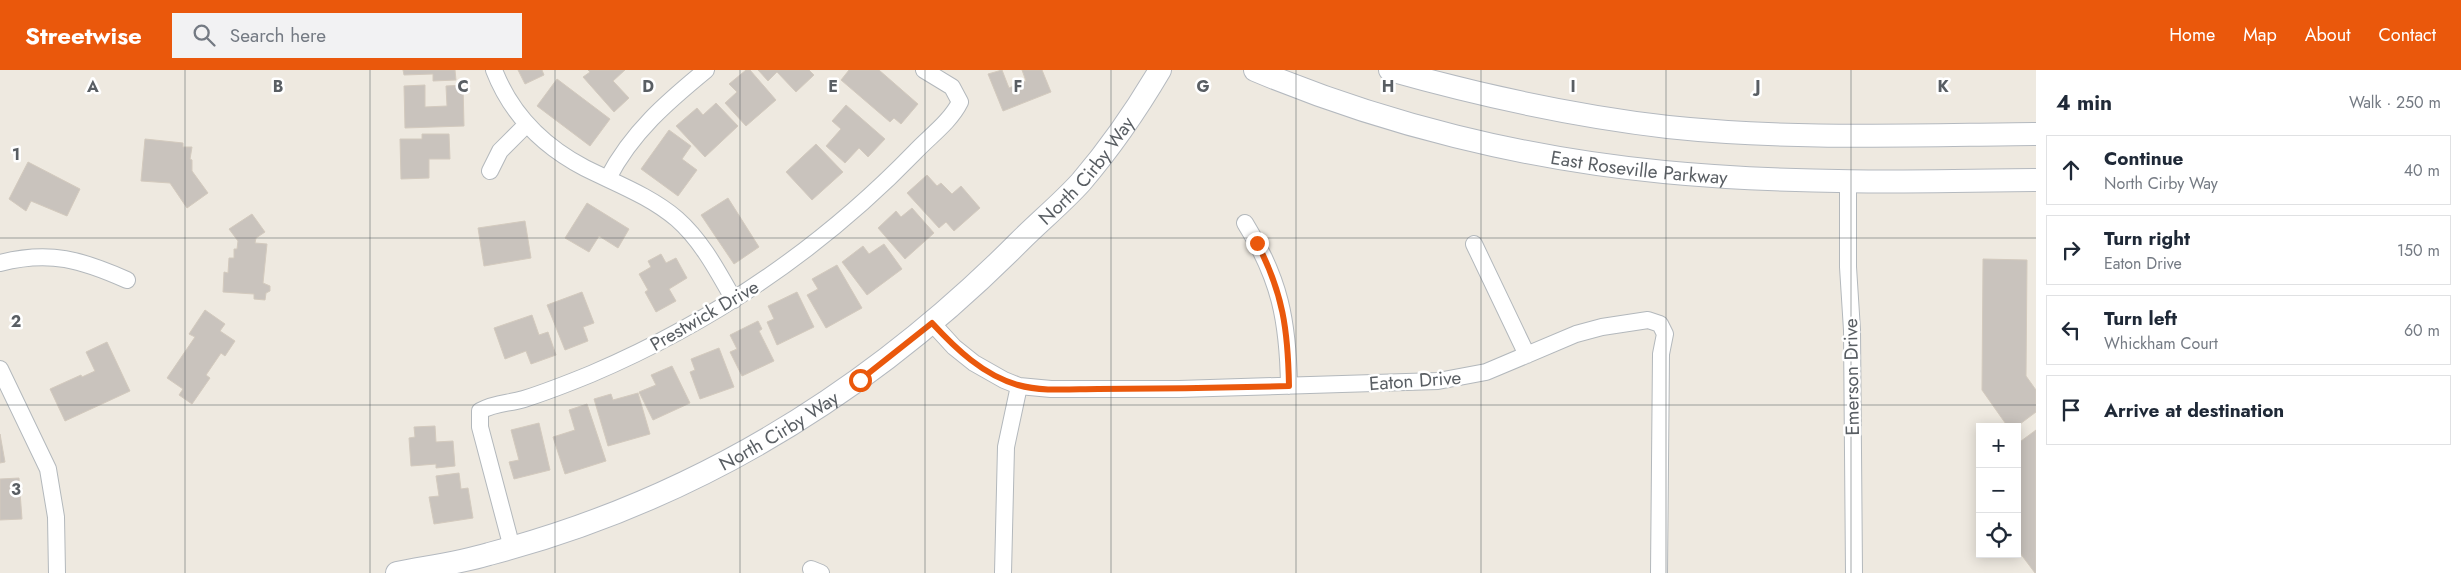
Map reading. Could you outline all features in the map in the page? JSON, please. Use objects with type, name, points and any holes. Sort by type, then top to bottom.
[{"type":"main road","name":"North Cirby Way","points":[[396,573],[512,548],[589,523],[655,497],[710,470],[814,411],[886,361],[980,281],[1079,183],[1121,132],[1160,70]]},
{"type":"main road","name":"East Roseville Parkway","points":[[1255,70],[1356,107],[1461,137],[1521,150],[1663,172],[1777,179],[2036,180]]},
{"type":"main road","points":[[1390,70],[1527,105],[1669,127],[1788,134],[2036,134]]},
{"type":"street","points":[[494,70],[503,91],[527,124],[561,154],[632,189],[678,220],[695,238],[734,300]]},
{"type":"street","points":[[608,178],[630,140],[646,122],[706,70]]},
{"type":"street","name":"Prestwick Drive","points":[[512,548],[480,426],[480,411],[494,404],[521,400],[592,374],[686,328],[783,268],[854,211],[954,115],[960,102],[952,87],[924,70]]},
{"type":"street","points":[[490,171],[500,152],[527,124]]},
{"type":"street","name":"Emerson Drive","points":[[1848,180],[1848,267],[1852,330],[1854,573]]},
{"type":"street","points":[[1245,223],[1269,265],[1279,292],[1287,338],[1289,386]]},
{"type":"street","points":[[1474,244],[1527,354]]},
{"type":"street","points":[[0,262],[42,256],[69,258],[96,266],[127,280]]},
{"type":"street","name":"Eaton Drive","points":[[932,323],[954,347],[974,363],[1019,386],[1051,389],[1179,390],[1438,381],[1486,372],[1576,334],[1602,327],[1648,320],[1660,324],[1665,334],[1661,354],[1659,573]]},
{"type":"street","points":[[1,375],[48,469],[56,517],[57,573]]},
{"type":"street","points":[[1003,573],[1006,447],[1019,386]]},
{"type":"building","points":[[403,70],[455,70],[456,80],[433,81],[433,74],[404,75]]},
{"type":"building","points":[[518,70],[542,70],[544,75],[525,84]]},
{"type":"building","points":[[588,70],[625,70],[613,81],[629,98],[614,112],[583,77],[590,72]]},
{"type":"building","points":[[746,70],[750,70],[776,100],[746,126],[725,103],[737,92],[729,84]]},
{"type":"building","points":[[758,70],[809,70],[814,75],[796,92],[777,72],[768,81]]},
{"type":"building","points":[[849,70],[879,70],[918,104],[901,124],[894,118],[890,122],[841,80]]},
{"type":"building","points":[[1002,70],[1009,88],[1026,81],[1022,70],[1042,70],[1051,92],[1003,111],[988,74]]},
{"type":"building","points":[[557,79],[610,119],[590,146],[537,106]]},
{"type":"building","points":[[425,85],[425,107],[447,106],[446,86],[463,85],[464,126],[405,128],[404,86]]},
{"type":"building","points":[[716,103],[738,126],[705,157],[676,126],[697,108],[703,115]]},
{"type":"building","points":[[846,105],[885,139],[868,157],[859,148],[845,163],[826,146],[841,129],[832,121]]},
{"type":"building","points":[[669,130],[691,146],[682,159],[697,170],[678,196],[641,169]]},
{"type":"building","points":[[422,134],[449,134],[450,159],[429,159],[429,178],[401,179],[400,139],[422,139]]},
{"type":"building","points":[[145,139],[183,143],[183,147],[192,147],[190,159],[192,160],[192,171],[208,193],[187,208],[170,183],[141,181]]},
{"type":"building","points":[[816,144],[843,172],[812,200],[786,172]]},
{"type":"building","points":[[28,162],[80,189],[67,216],[31,201],[26,211],[9,199]]},
{"type":"building","points":[[927,175],[937,186],[941,183],[952,194],[961,186],[980,208],[954,231],[946,222],[939,228],[907,193]]},
{"type":"building","points":[[728,198],[759,247],[734,264],[701,215]]},
{"type":"building","points":[[587,203],[629,229],[618,248],[599,236],[589,252],[565,238]]},
{"type":"building","points":[[912,208],[934,233],[905,259],[878,228],[896,211],[901,217]]},
{"type":"building","points":[[252,214],[265,232],[256,238],[255,243],[267,244],[263,283],[270,286],[270,291],[266,293],[265,300],[254,299],[254,294],[223,292],[224,272],[228,273],[229,258],[234,258],[234,249],[237,249],[238,241],[229,229]]},
{"type":"building","points":[[525,221],[531,258],[484,266],[478,228]]},
{"type":"building","points":[[884,244],[902,269],[867,295],[842,262],[863,246],[869,254]]},
{"type":"building","points":[[661,254],[666,263],[676,258],[687,278],[669,289],[676,301],[656,312],[645,292],[648,290],[639,274],[651,267],[648,261]]},
{"type":"building","points":[[1983,259],[2027,260],[2026,376],[2036,390],[2036,412],[2021,423],[2005,423],[1982,390]]},
{"type":"building","points":[[837,265],[862,308],[826,328],[807,295],[818,289],[812,279]]},
{"type":"building","points":[[582,292],[594,323],[583,327],[588,341],[565,350],[547,305]]},
{"type":"building","points":[[797,292],[814,327],[777,345],[767,322],[774,319],[768,306]]},
{"type":"building","points":[[205,310],[225,324],[220,331],[235,341],[225,356],[221,353],[206,375],[210,378],[192,404],[179,395],[183,389],[167,378],[195,337],[189,334]]},
{"type":"building","points":[[532,315],[539,335],[548,332],[556,355],[531,364],[526,351],[505,359],[494,328]]},
{"type":"building","points":[[758,321],[762,329],[759,331],[774,361],[742,376],[730,352],[737,349],[730,335]]},
{"type":"building","points":[[107,342],[130,391],[65,421],[50,389],[95,371],[86,352]]},
{"type":"building","points":[[719,348],[734,387],[700,399],[690,372],[695,370],[691,359]]},
{"type":"building","points":[[672,366],[690,403],[653,420],[639,392],[656,385],[651,375]]},
{"type":"building","points":[[638,393],[650,434],[608,446],[594,399],[611,394],[613,400]]},
{"type":"building","points":[[587,404],[606,461],[565,474],[553,437],[575,430],[569,410]]},
{"type":"building","points":[[539,423],[550,470],[514,479],[509,462],[519,460],[511,430]]},
{"type":"building","points":[[435,426],[436,442],[453,441],[455,466],[436,468],[436,464],[411,466],[409,438],[415,437],[414,427]]},
{"type":"building","points":[[2036,430],[2036,573],[2021,554],[2021,441]]},
{"type":"building","points":[[0,434],[5,462],[0,463]]},
{"type":"building","points":[[459,473],[461,489],[468,488],[473,518],[434,524],[429,497],[439,496],[436,476]]},
{"type":"building","points":[[19,478],[22,519],[0,520],[0,479]]},
{"type":"route","points":[[860,380],[932,323],[954,347],[974,363],[988,372],[1019,386],[1051,389],[1179,390],[1289,386],[1287,338],[1279,292],[1269,265],[1257,243]]}]
